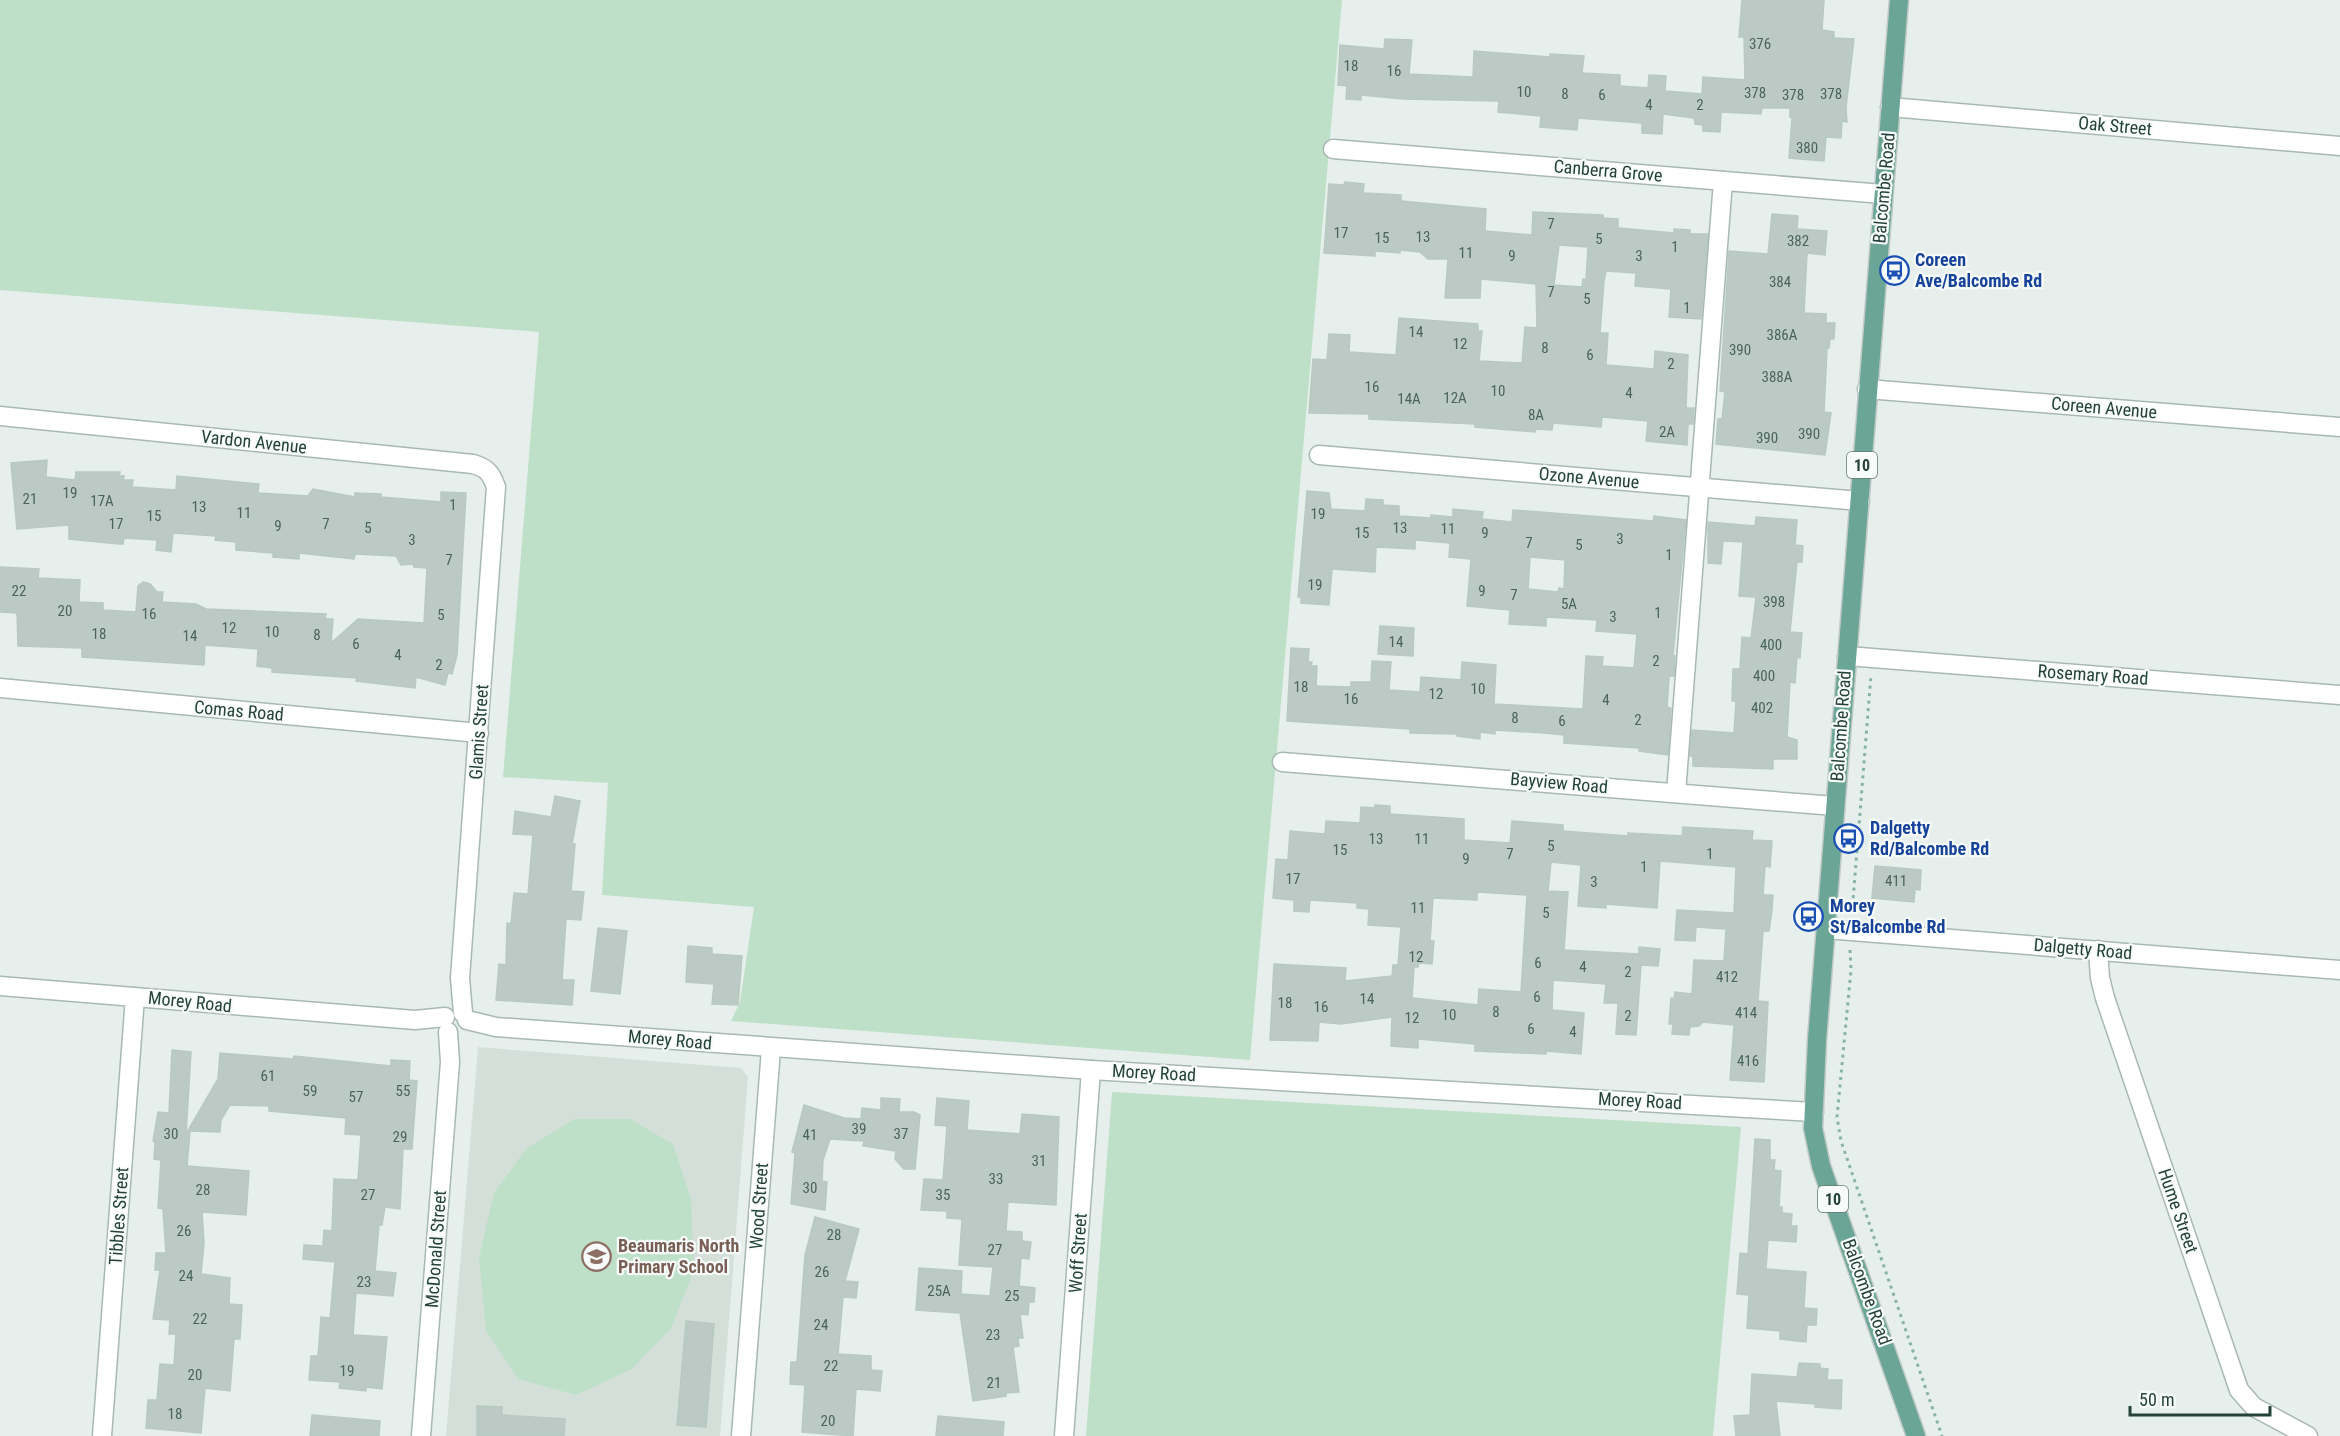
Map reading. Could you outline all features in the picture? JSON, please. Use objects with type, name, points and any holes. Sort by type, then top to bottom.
[{"type":"main road","name":"Balcombe Road","points":[[1899,0],[1835,806],[1814,1139],[1821,1166],[1916,1436]]},
{"type":"street","name":"Oak Street","points":[[1890,107],[2340,146]]},
{"type":"street","name":"Canberra Grove","points":[[1333,148],[1883,194]]},
{"type":"street","points":[[1676,793],[1722,181]]},
{"type":"street","name":"Coreen Avenue","points":[[1867,389],[2340,427]]},
{"type":"street","name":"Vardon Avenue","points":[[0,416],[473,464],[484,467],[491,474],[495,487]]},
{"type":"street","name":"Ozone Avenue","points":[[1319,455],[1860,501]]},
{"type":"street","name":"Glamis Street","points":[[455,1023],[479,733],[495,487]]},
{"type":"street","name":"Rosemary Road","points":[[1847,656],[2340,695]]},
{"type":"street","name":"Comas Road","points":[[0,688],[479,733]]},
{"type":"street","name":"Bayview Road","points":[[1282,762],[1835,806]]},
{"type":"street","name":"Dalgetty Road","points":[[1826,929],[2340,970]]},
{"type":"street","name":"Hume Street","points":[[2098,950],[2100,978],[2105,998],[2239,1390],[2254,1407],[2308,1436]]},
{"type":"street","name":"Morey Road","points":[[0,986],[771,1048],[1091,1070],[1814,1112]]},
{"type":"street","name":"Tibbles Street","points":[[102,1436],[135,997]]},
{"type":"street","name":"McDonald Street","points":[[421,1436],[455,1023]]},
{"type":"street","name":"Wood Street","points":[[741,1436],[771,1048]]},
{"type":"street","name":"Woff Street","points":[[1064,1436],[1091,1070]]},
{"type":"path","points":[[1872,658],[1850,931],[1851,970],[1837,1117],[1841,1141],[1942,1436]]},
{"type":"shaded area","name":"Beaumaris North Primary School","points":[[478,1047],[741,1068],[748,1077],[720,1436],[446,1436]]},
{"type":"green space","points":[[0,0],[1342,0],[1250,1060],[731,1021],[740,1002],[754,907],[602,895],[608,783],[503,777],[539,332],[0,290]]},
{"type":"green space","points":[[1112,1092],[1741,1127],[1713,1436],[1086,1436]]},
{"type":"green space","points":[[574,1119],[630,1119],[673,1144],[691,1199],[694,1270],[671,1328],[632,1369],[576,1395],[518,1379],[486,1331],[479,1257],[494,1193],[526,1149]]},
{"type":"building","points":[[1742,0],[1824,0],[1822,30],[1834,32],[1834,38],[1854,39],[1846,107],[1847,122],[1842,121],[1841,138],[1826,137],[1824,161],[1789,158],[1792,118],[1790,108],[1762,108],[1761,114],[1721,112],[1720,132],[1703,131],[1703,125],[1695,124],[1694,118],[1663,114],[1662,134],[1642,133],[1642,123],[1578,118],[1577,130],[1540,127],[1541,116],[1498,112],[1499,101],[1403,99],[1361,95],[1361,100],[1346,99],[1347,86],[1338,85],[1340,45],[1384,49],[1385,39],[1412,40],[1409,74],[1473,77],[1474,51],[1550,57],[1550,54],[1584,56],[1582,73],[1620,75],[1620,86],[1648,88],[1649,75],[1666,76],[1665,91],[1702,94],[1703,77],[1745,80],[1744,37],[1739,37]]},
{"type":"building","points":[[1345,182],[1364,184],[1363,193],[1401,195],[1401,201],[1486,209],[1485,231],[1532,235],[1533,212],[1603,215],[1603,218],[1618,219],[1618,228],[1674,233],[1674,229],[1690,230],[1690,234],[1708,234],[1701,319],[1669,317],[1671,289],[1635,286],[1636,273],[1606,271],[1604,281],[1600,333],[1608,333],[1606,365],[1654,369],[1655,351],[1688,355],[1686,408],[1694,408],[1693,424],[1688,424],[1687,445],[1646,441],[1648,421],[1602,417],[1601,427],[1553,423],[1552,430],[1535,429],[1535,432],[1475,427],[1475,424],[1369,419],[1369,414],[1309,413],[1313,359],[1327,360],[1329,334],[1350,335],[1349,352],[1396,355],[1399,318],[1478,324],[1478,331],[1482,331],[1479,361],[1522,363],[1525,327],[1537,328],[1536,284],[1481,279],[1480,298],[1445,298],[1448,259],[1428,259],[1420,252],[1400,250],[1400,253],[1375,251],[1375,256],[1324,253],[1329,184],[1344,185]],"holes":[[[1559,245],[1588,247],[1586,280],[1583,279],[1582,287],[1554,285]]]},
{"type":"building","points":[[1772,214],[1798,216],[1797,229],[1827,231],[1825,255],[1807,253],[1804,313],[1826,314],[1826,323],[1835,323],[1834,339],[1830,339],[1829,348],[1827,348],[1824,412],[1831,413],[1825,455],[1716,444],[1718,419],[1722,419],[1725,392],[1720,391],[1729,251],[1768,254]]},
{"type":"building","points":[[47,460],[46,477],[75,480],[76,472],[120,472],[119,476],[124,476],[123,480],[133,480],[132,487],[176,490],[177,476],[259,484],[258,493],[308,496],[313,489],[355,497],[355,493],[381,494],[381,497],[441,502],[441,492],[466,493],[457,655],[452,674],[448,673],[445,685],[416,677],[415,688],[356,681],[357,678],[272,672],[272,668],[257,666],[258,649],[205,645],[204,665],[82,657],[82,648],[18,646],[17,613],[0,612],[0,567],[39,569],[38,578],[80,580],[79,602],[103,603],[103,610],[136,612],[138,586],[143,582],[150,584],[157,592],[163,592],[162,602],[196,604],[206,609],[326,614],[325,619],[333,619],[331,643],[358,619],[424,623],[427,568],[414,567],[413,564],[401,565],[396,556],[355,554],[354,559],[299,553],[299,559],[273,557],[273,553],[236,550],[236,542],[215,540],[216,536],[173,533],[171,552],[156,550],[157,540],[124,538],[123,544],[119,544],[69,539],[69,525],[17,529],[11,463]]},
{"type":"building","points":[[1307,491],[1329,493],[1331,509],[1365,511],[1366,499],[1383,500],[1383,505],[1399,506],[1399,516],[1453,517],[1453,509],[1483,512],[1482,519],[1512,522],[1513,510],[1653,521],[1654,516],[1686,520],[1673,655],[1675,656],[1674,676],[1669,676],[1667,707],[1671,708],[1668,755],[1639,751],[1639,748],[1564,743],[1564,735],[1544,733],[1495,730],[1495,734],[1480,732],[1480,739],[1457,736],[1457,734],[1410,733],[1410,729],[1287,721],[1291,648],[1309,649],[1308,662],[1312,662],[1311,666],[1317,666],[1316,686],[1351,687],[1351,682],[1371,682],[1372,661],[1391,662],[1389,690],[1420,692],[1421,677],[1461,680],[1462,662],[1496,665],[1494,704],[1583,709],[1586,656],[1603,657],[1602,666],[1634,668],[1637,634],[1596,631],[1597,620],[1546,617],[1546,626],[1509,624],[1510,610],[1467,606],[1471,559],[1449,557],[1450,543],[1415,540],[1415,549],[1376,547],[1375,572],[1332,569],[1329,605],[1301,603],[1301,597],[1298,597]],"holes":[[[1530,557],[1565,560],[1564,589],[1559,588],[1558,592],[1528,589]]]},
{"type":"building","points":[[1756,517],[1797,520],[1795,545],[1803,546],[1802,562],[1797,562],[1790,632],[1802,633],[1800,658],[1797,657],[1795,683],[1790,682],[1787,737],[1797,740],[1797,759],[1773,759],[1773,769],[1693,766],[1693,756],[1690,756],[1692,730],[1734,733],[1736,701],[1732,701],[1733,669],[1740,669],[1742,637],[1751,638],[1756,597],[1739,596],[1743,542],[1723,541],[1721,564],[1708,563],[1708,522],[1755,526]]},
{"type":"building","points":[[1380,626],[1414,628],[1413,656],[1378,654]]},
{"type":"building","points":[[555,796],[580,801],[572,844],[575,844],[571,891],[584,892],[581,920],[566,919],[562,980],[574,980],[572,1005],[496,1000],[499,964],[506,965],[507,923],[511,924],[514,893],[528,894],[533,835],[513,834],[515,811],[551,817]]},
{"type":"building","points":[[1375,805],[1390,806],[1390,814],[1464,819],[1464,840],[1510,843],[1512,821],[1563,825],[1563,831],[1628,836],[1628,833],[1682,836],[1683,827],[1753,831],[1752,840],[1772,841],[1770,867],[1765,866],[1763,895],[1773,895],[1772,910],[1769,931],[1763,931],[1758,1001],[1768,1002],[1764,1082],[1730,1080],[1734,1025],[1703,1022],[1699,1026],[1690,1027],[1689,1035],[1672,1034],[1673,1024],[1669,1024],[1671,998],[1674,999],[1675,992],[1692,994],[1694,960],[1724,961],[1726,929],[1696,927],[1695,941],[1675,940],[1677,910],[1734,913],[1736,867],[1660,861],[1657,908],[1606,904],[1606,908],[1578,906],[1581,865],[1551,862],[1548,891],[1568,892],[1564,950],[1639,954],[1639,947],[1660,949],[1658,966],[1641,965],[1636,1035],[1616,1034],[1618,1003],[1604,1003],[1606,984],[1553,980],[1552,1010],[1584,1013],[1581,1054],[1546,1051],[1546,1054],[1475,1051],[1475,1044],[1418,1039],[1418,1048],[1391,1046],[1392,1017],[1341,1024],[1319,1022],[1318,1041],[1270,1040],[1274,964],[1346,968],[1345,981],[1392,976],[1393,965],[1398,965],[1401,927],[1368,925],[1369,909],[1357,908],[1357,903],[1310,900],[1309,912],[1294,911],[1294,900],[1273,898],[1276,859],[1288,860],[1290,831],[1325,834],[1326,821],[1360,823],[1361,807],[1375,808]],"holes":[[[1477,892],[1527,895],[1521,992],[1479,989],[1478,1005],[1412,998],[1414,967],[1418,967],[1419,963],[1432,964],[1434,941],[1430,941],[1433,898],[1477,900]]]},
{"type":"building","points":[[1875,866],[1921,870],[1920,890],[1915,889],[1914,902],[1872,898]]},
{"type":"building","points":[[598,928],[627,931],[620,994],[591,991]]},
{"type":"building","points":[[688,946],[712,948],[712,954],[742,956],[738,1005],[712,1004],[714,984],[686,982]]},
{"type":"building","points":[[172,1050],[191,1052],[186,1134],[218,1079],[220,1053],[293,1059],[294,1056],[391,1066],[391,1060],[410,1061],[409,1080],[417,1081],[412,1149],[403,1149],[400,1209],[385,1207],[382,1225],[379,1225],[375,1271],[396,1273],[393,1296],[356,1293],[353,1335],[387,1337],[382,1389],[366,1387],[366,1391],[339,1388],[340,1382],[309,1380],[311,1356],[318,1356],[321,1317],[330,1318],[335,1262],[303,1259],[304,1245],[323,1246],[324,1230],[332,1231],[334,1179],[358,1180],[361,1135],[345,1134],[346,1118],[269,1111],[269,1106],[230,1105],[221,1120],[220,1132],[190,1131],[187,1166],[249,1171],[246,1215],[202,1212],[204,1243],[201,1274],[230,1278],[229,1304],[242,1305],[240,1339],[234,1339],[230,1391],[205,1388],[201,1433],[146,1428],[148,1400],[157,1400],[160,1364],[174,1365],[176,1334],[169,1334],[170,1320],[153,1319],[160,1270],[155,1270],[156,1253],[166,1253],[163,1209],[158,1208],[161,1160],[154,1159],[155,1142],[153,1141],[158,1112],[169,1113]]},
{"type":"building","points":[[881,1098],[900,1099],[899,1112],[914,1112],[920,1115],[915,1169],[904,1169],[895,1159],[896,1151],[863,1146],[864,1141],[830,1139],[823,1160],[822,1181],[827,1182],[825,1210],[791,1204],[795,1153],[792,1152],[804,1105],[844,1118],[861,1119],[862,1108],[881,1110]]},
{"type":"building","points":[[937,1098],[969,1101],[967,1130],[1020,1134],[1022,1114],[1059,1117],[1056,1205],[1008,1202],[1006,1231],[1022,1232],[1022,1241],[1031,1242],[1029,1259],[1021,1258],[1019,1286],[1035,1288],[1034,1302],[1029,1302],[1028,1315],[1020,1314],[1023,1338],[1018,1338],[1019,1346],[1013,1347],[1019,1392],[1006,1393],[1006,1396],[973,1401],[960,1313],[916,1310],[919,1268],[962,1271],[961,1294],[990,1296],[993,1267],[959,1265],[962,1219],[947,1218],[947,1211],[921,1210],[924,1179],[943,1180],[947,1126],[935,1125]]},
{"type":"building","points":[[1755,1139],[1770,1140],[1770,1160],[1775,1160],[1774,1170],[1781,1171],[1779,1207],[1782,1207],[1782,1213],[1792,1214],[1791,1226],[1797,1226],[1796,1242],[1768,1240],[1766,1269],[1806,1272],[1804,1308],[1817,1309],[1816,1325],[1807,1325],[1806,1342],[1780,1339],[1780,1331],[1747,1328],[1749,1295],[1737,1294],[1740,1253],[1748,1254]]},
{"type":"building","points":[[815,1217],[859,1229],[845,1281],[858,1282],[856,1298],[843,1297],[838,1354],[871,1356],[871,1370],[882,1371],[880,1391],[856,1389],[853,1436],[802,1432],[805,1385],[790,1384],[791,1362],[797,1362],[805,1255]]},
{"type":"building","points":[[686,1321],[714,1324],[706,1427],[677,1425]]},
{"type":"building","points":[[1799,1363],[1820,1364],[1820,1368],[1828,1369],[1827,1380],[1842,1380],[1841,1409],[1815,1407],[1816,1404],[1776,1401],[1780,1436],[1736,1436],[1734,1416],[1750,1415],[1752,1374],[1797,1377]]},
{"type":"building","points":[[477,1406],[502,1407],[502,1415],[565,1419],[564,1436],[477,1436]]},
{"type":"building","points":[[312,1415],[380,1421],[379,1436],[310,1436]]},
{"type":"building","points":[[938,1416],[1004,1422],[1003,1436],[936,1436]]},
{"type":"place","name":"Coreen Ave/Balcombe Rd","points":[[1894,270]]},
{"type":"place","name":"Dalgetty Rd/Balcombe Rd","points":[[1849,838]]},
{"type":"place","name":"Morey St/Balcombe Rd","points":[[1809,916]]},
{"type":"place","name":"Beaumaris North Primary School","points":[[597,1256]]}]
